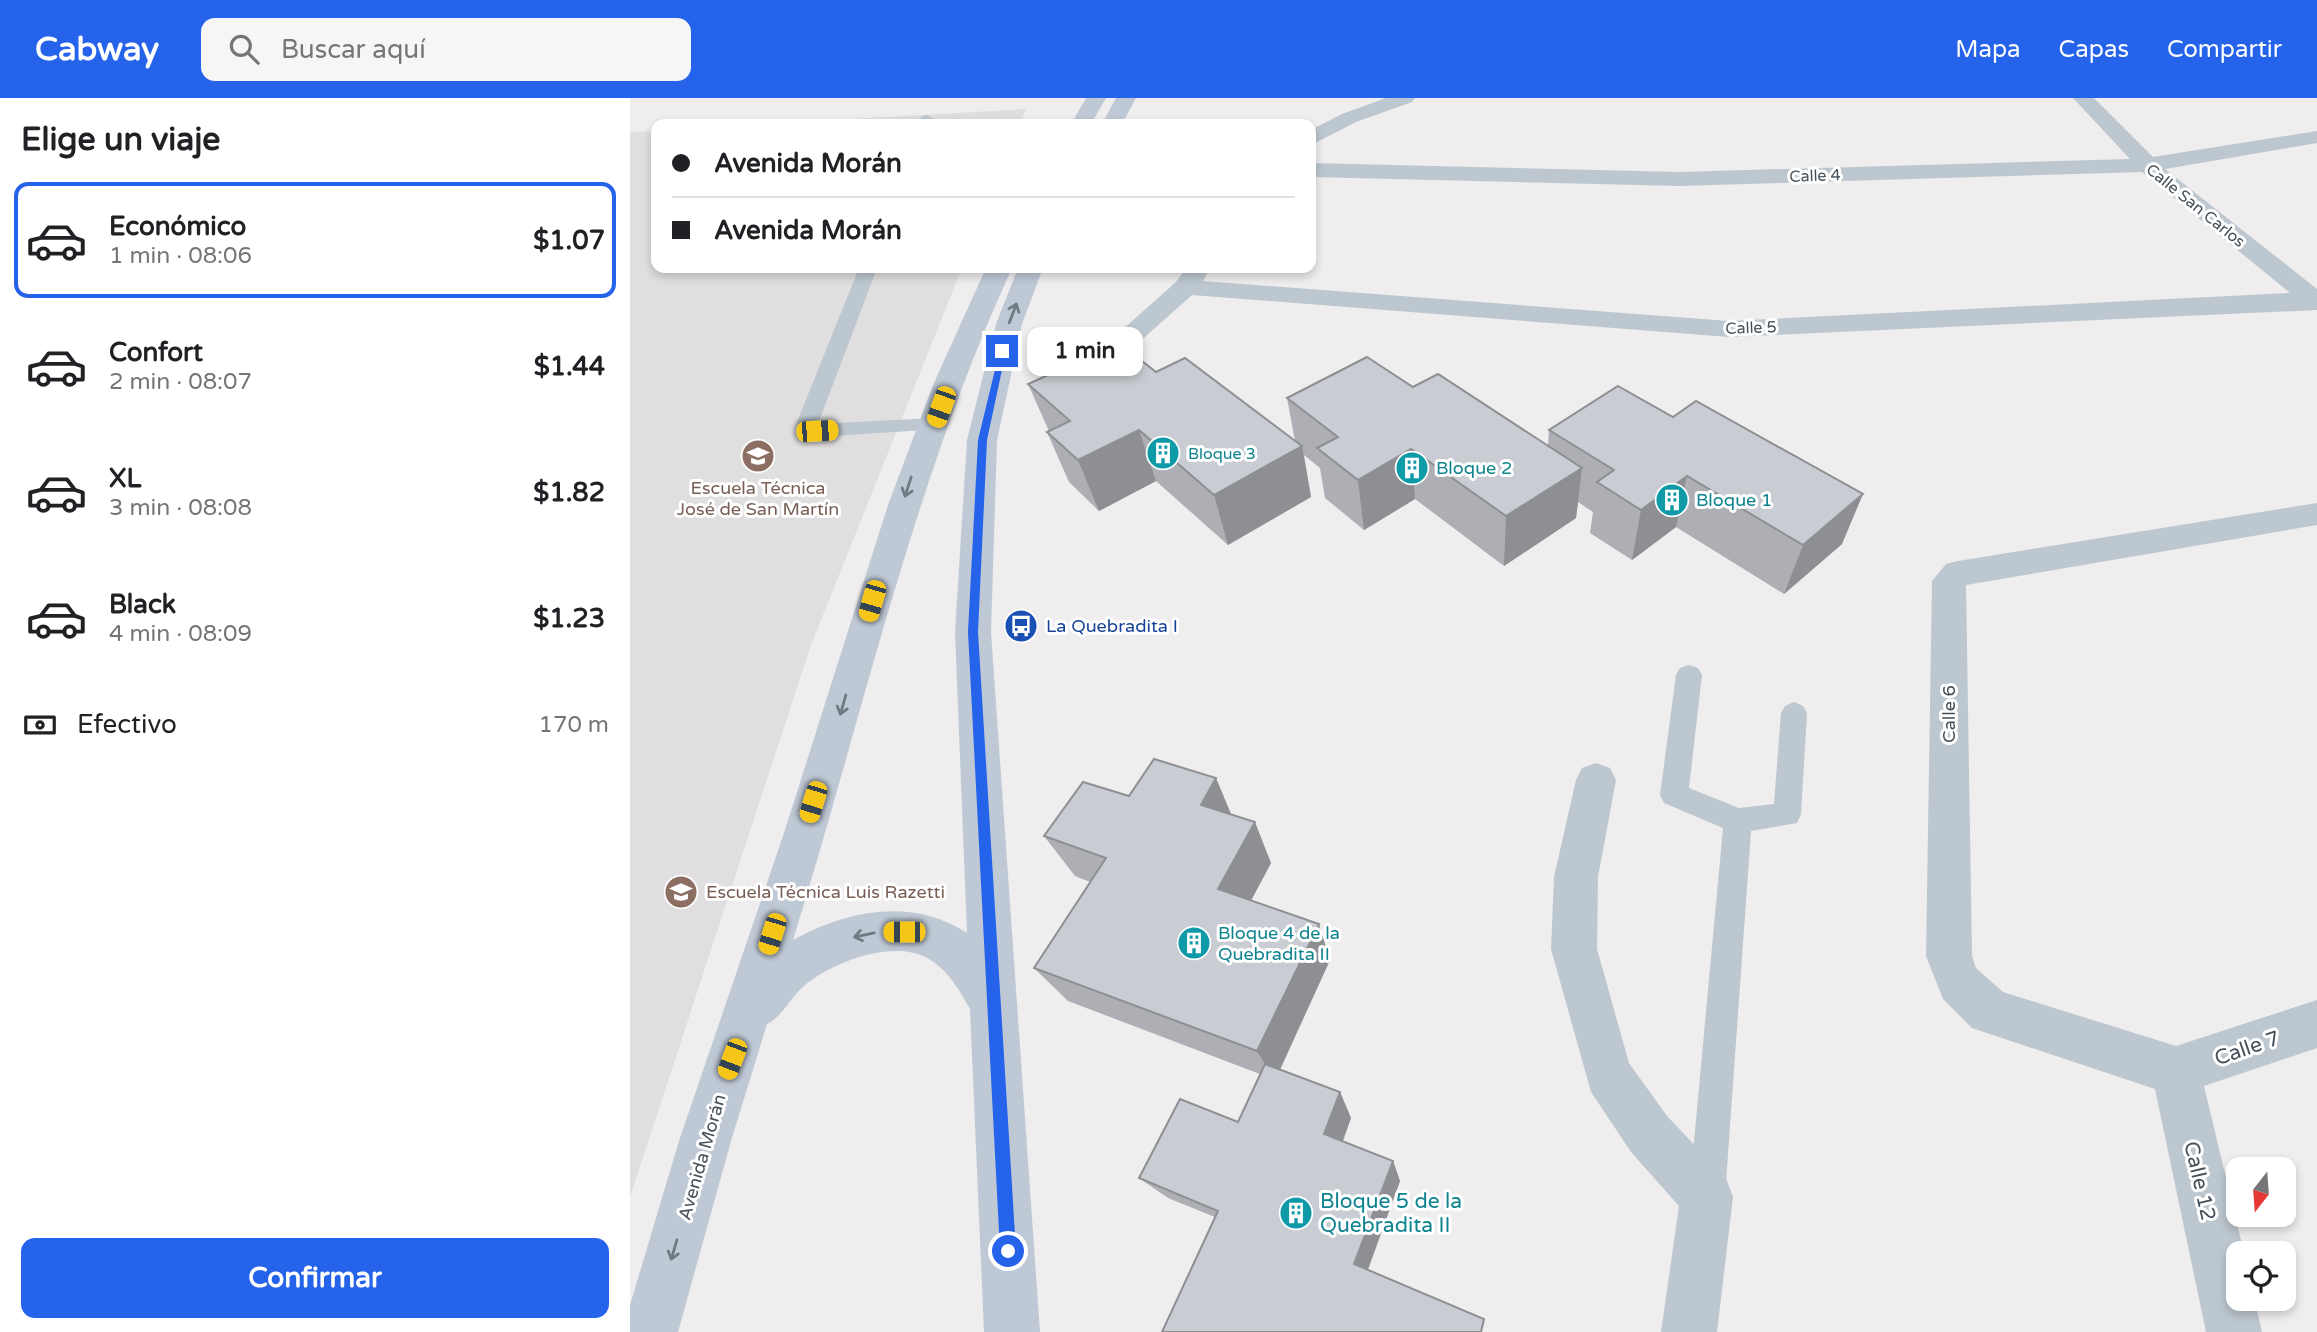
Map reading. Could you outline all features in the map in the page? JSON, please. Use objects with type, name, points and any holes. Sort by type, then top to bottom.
[{"type":"main road","points":[[1084,119],[1096,98]]},
{"type":"main road","points":[[1115,119],[1126,98]]},
{"type":"main road","name":"Avenida Morán","points":[[650,1332],[725,1078],[740,1039],[830,750],[879,577],[917,459],[934,424],[971,325],[997,273]]},
{"type":"main road","points":[[1012,1332],[996,1007],[973,632],[982,440],[1009,324],[1029,273]]},
{"type":"main road","points":[[740,1039],[761,997],[793,964],[827,945],[869,932],[904,932],[938,939],[967,960],[996,1007]]},
{"type":"street","points":[[1316,136],[1349,118],[1405,98]]},
{"type":"street","name":"Calle San Carlos","points":[[2083,98],[2147,165],[2316,301]]},
{"type":"street","name":"Calle 4","points":[[1316,170],[1679,179],[2147,165],[2317,137]]},
{"type":"street","points":[[1090,371],[1192,277]]},
{"type":"street","name":"Calle 5","points":[[1192,277],[1729,329],[2316,301]]},
{"type":"street","name":"Calle 6","points":[[2176,1071],[1989,1012],[1959,983],[1949,956],[1949,581],[1958,573],[2317,514]]},
{"type":"street","points":[[1596,780],[1576,877],[1574,949],[1608,1075],[1649,1133],[1707,1198],[1689,1332]]},
{"type":"street","name":"Calle 7","points":[[2176,1071],[2317,1024]]},
{"type":"street","name":"Calle 12","points":[[2176,1071],[2234,1332]]},
{"type":"lane","points":[[866,273],[807,422],[809,428],[817,431],[934,424]]},
{"type":"lane","points":[[1689,676],[1674,794],[1738,821],[1787,814],[1794,713]]},
{"type":"lane","points":[[1707,1198],[1738,821]]},
{"type":"shaded area","points":[[1026,109],[1021,119],[851,119]]},
{"type":"shaded area","name":"Escuela Técnica José de San Martín","points":[[651,131],[651,273],[960,273],[811,645],[630,1197],[630,132]]},
{"type":"building","points":[[1119,343],[1156,372],[1185,358],[1302,446],[1214,495],[1139,430],[1078,460],[1047,432],[1070,421],[1028,384]]},
{"type":"building","points":[[1367,357],[1413,387],[1438,374],[1582,468],[1506,516],[1411,449],[1358,480],[1317,448],[1338,437],[1287,398]]},
{"type":"building","points":[[1618,386],[1673,417],[1696,401],[1863,494],[1803,545],[1687,476],[1641,510],[1597,482],[1614,470],[1549,430]]},
{"type":"building","name":"Bloque 4 de la Quebradita II","points":[[1154,759],[1216,778],[1201,805],[1255,822],[1218,889],[1319,924],[1257,1051],[1034,968],[1106,858],[1044,836],[1083,782],[1129,796]]},
{"type":"building","name":"Bloque 5 de la Quebradita II","points":[[1265,1064],[1340,1092],[1324,1134],[1393,1161],[1354,1264],[1484,1319],[1481,1332],[1162,1332],[1218,1211],[1139,1178],[1180,1099],[1238,1122]]},
{"type":"place","name":"Bloque 3","points":[[1163,453]]},
{"type":"place","name":"Escuela Técnica José de San Martín","points":[[758,456]]},
{"type":"place","name":"Bloque 2","points":[[1412,468]]},
{"type":"place","name":"Bloque 1","points":[[1672,500]]},
{"type":"place","name":"La Quebradita I","points":[[1021,626]]},
{"type":"place","name":"Escuela Técnica Luis Razetti","points":[[681,892]]},
{"type":"place","name":"Bloque 4 de la Quebradita II","points":[[1194,943]]},
{"type":"place","name":"Bloque 5 de la Quebradita II","points":[[1296,1213]]},
{"type":"route","points":[[1002,351],[982,440],[973,632],[1008,1251]]}]
